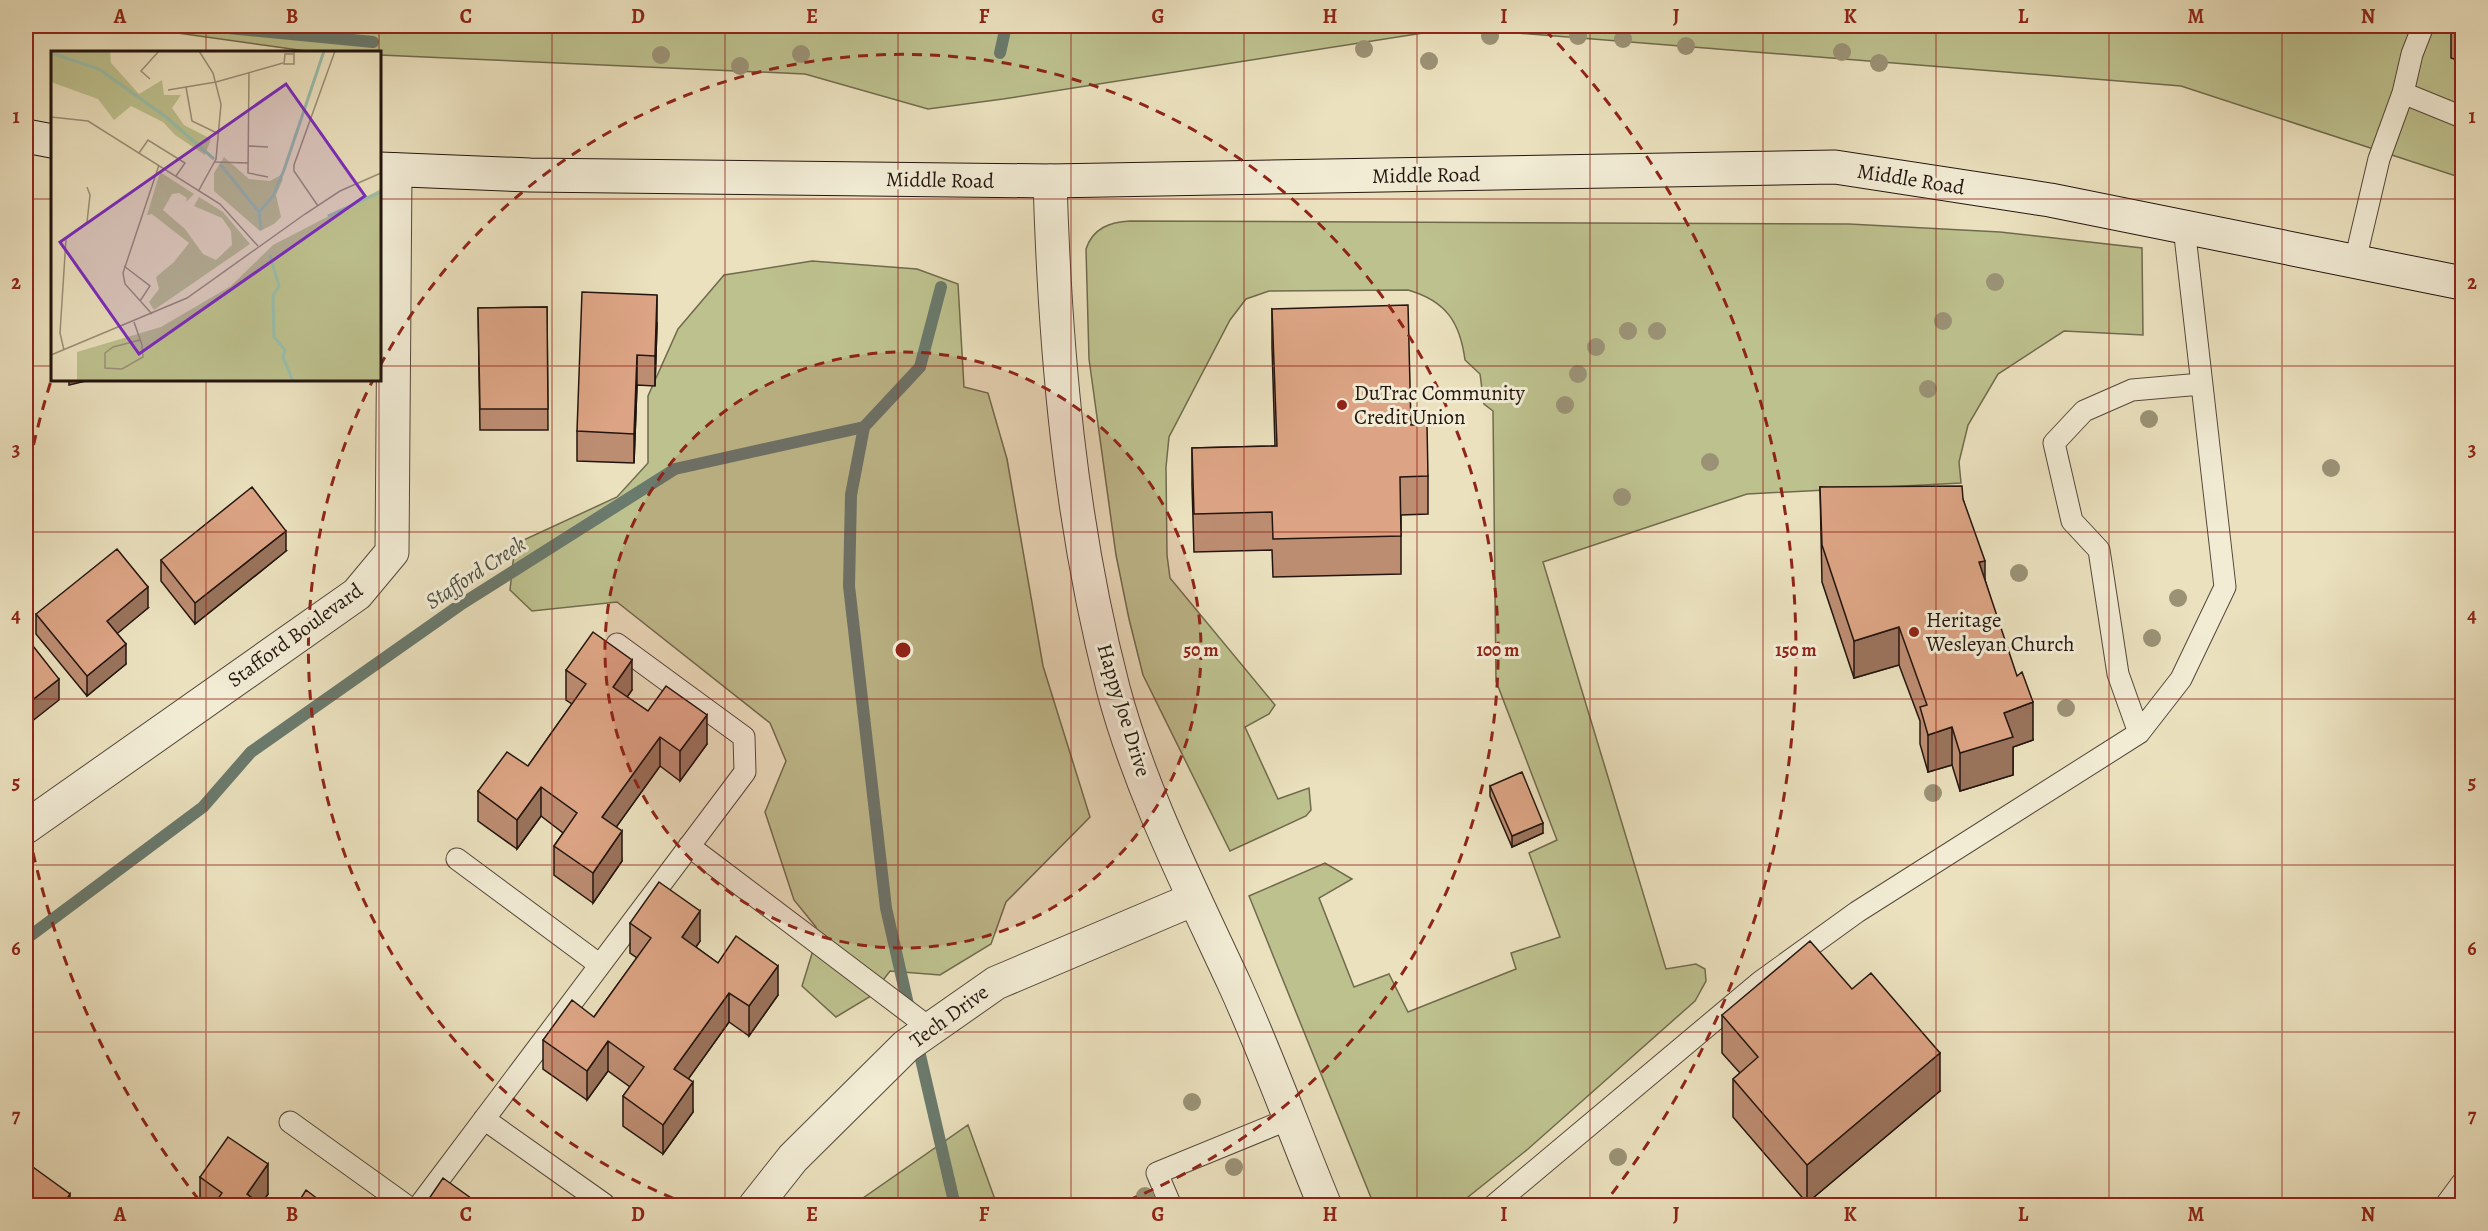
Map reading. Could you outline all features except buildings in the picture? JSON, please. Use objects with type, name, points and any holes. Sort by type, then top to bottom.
[{"type":"street","points":[[26,136],[51,141]]},
{"type":"street","name":"Middle Road","points":[[387,169],[530,175],[1050,181],[1836,167],[2050,200],[2463,283]]},
{"type":"street","name":"Stafford Boulevard","points":[[26,827],[357,594],[392,552],[387,169]]},
{"type":"street","name":"Happy Joe Drive","points":[[1050,181],[1053,293],[1066,434],[1090,580],[1113,689],[1149,793],[1194,899],[1234,984],[1325,1206]]},
{"type":"street","name":"Tech Drive","points":[[755,1206],[793,1158],[906,1046],[996,983],[1194,899]]},
{"type":"lane","points":[[2355,261],[2379,159],[2403,93],[2412,54],[2423,26]]},
{"type":"lane","points":[[2403,93],[2463,117]]},
{"type":"lane","points":[[1493,1206],[1770,975],[1857,912],[2139,733],[2181,679],[2225,587],[2184,227]]},
{"type":"lane","points":[[2139,733],[2118,674],[2099,550],[2072,521],[2054,442],[2084,411],[2132,390],[2201,384]]},
{"type":"lane","points":[[419,1206],[745,772],[744,737],[617,644]]},
{"type":"lane","points":[[689,846],[931,1029]]},
{"type":"lane","points":[[457,859],[600,965]]},
{"type":"lane","points":[[484,1119],[604,1204]]},
{"type":"lane","points":[[1171,1206],[1157,1173],[1289,1119]]},
{"type":"lane","points":[[290,1122],[407,1206]]},
{"type":"lane","points":[[2445,1206],[2463,1183]]},
{"type":"green space","points":[[128,26],[2462,26],[2462,178],[2181,86],[1455,28],[928,109],[805,74],[381,55],[381,51],[306,51]]},
{"type":"green space","points":[[1130,221],[1849,224],[2000,232],[2142,248],[2143,335],[2064,331],[1998,374],[1968,425],[1959,462],[1961,483],[1747,494],[1543,562],[1666,969],[1696,964],[1705,969],[1706,981],[1695,1001],[1528,1149],[1458,1205],[1374,1205],[1249,896],[1325,863],[1352,879],[1319,898],[1354,987],[1389,974],[1408,1012],[1516,969],[1511,953],[1560,937],[1529,853],[1557,840],[1496,681],[1493,411],[1484,404],[1480,374],[1465,360],[1459,335],[1449,315],[1432,300],[1408,290],[1269,291],[1246,299],[1230,320],[1169,437],[1166,467],[1167,555],[1170,578],[1275,705],[1269,714],[1245,727],[1278,799],[1309,788],[1311,810],[1306,816],[1230,851],[1143,675],[1116,555],[1089,359],[1086,249],[1098,231],[1109,225]]},
{"type":"green space","points":[[812,261],[917,269],[958,284],[964,387],[988,393],[1007,459],[1043,666],[1090,817],[1006,902],[991,944],[940,975],[890,971],[871,996],[836,1017],[802,986],[814,947],[816,927],[794,900],[765,812],[786,761],[770,723],[617,602],[532,611],[510,590],[515,544],[617,497],[648,463],[648,396],[678,329],[724,275]]},
{"type":"green space","points":[[968,1125],[997,1205],[853,1205]]},
{"type":"waterway","points":[[208,26],[373,42]]},
{"type":"waterway","name":"Stafford Creek","points":[[1000,53],[1006,26]]},
{"type":"waterway","name":"Stafford Creek","points":[[26,939],[203,807],[251,752],[460,605],[675,469],[864,427],[920,367],[941,287]]},
{"type":"waterway","points":[[864,427],[851,495],[849,586],[886,908],[910,1013]]},
{"type":"waterway","points":[[917,1042],[955,1206]]},
{"type":"place","name":"DuTrac Community Credit Union","points":[[1342,405]]},
{"type":"place","name":"Heritage Wesleyan Church","points":[[1914,632]]}]
